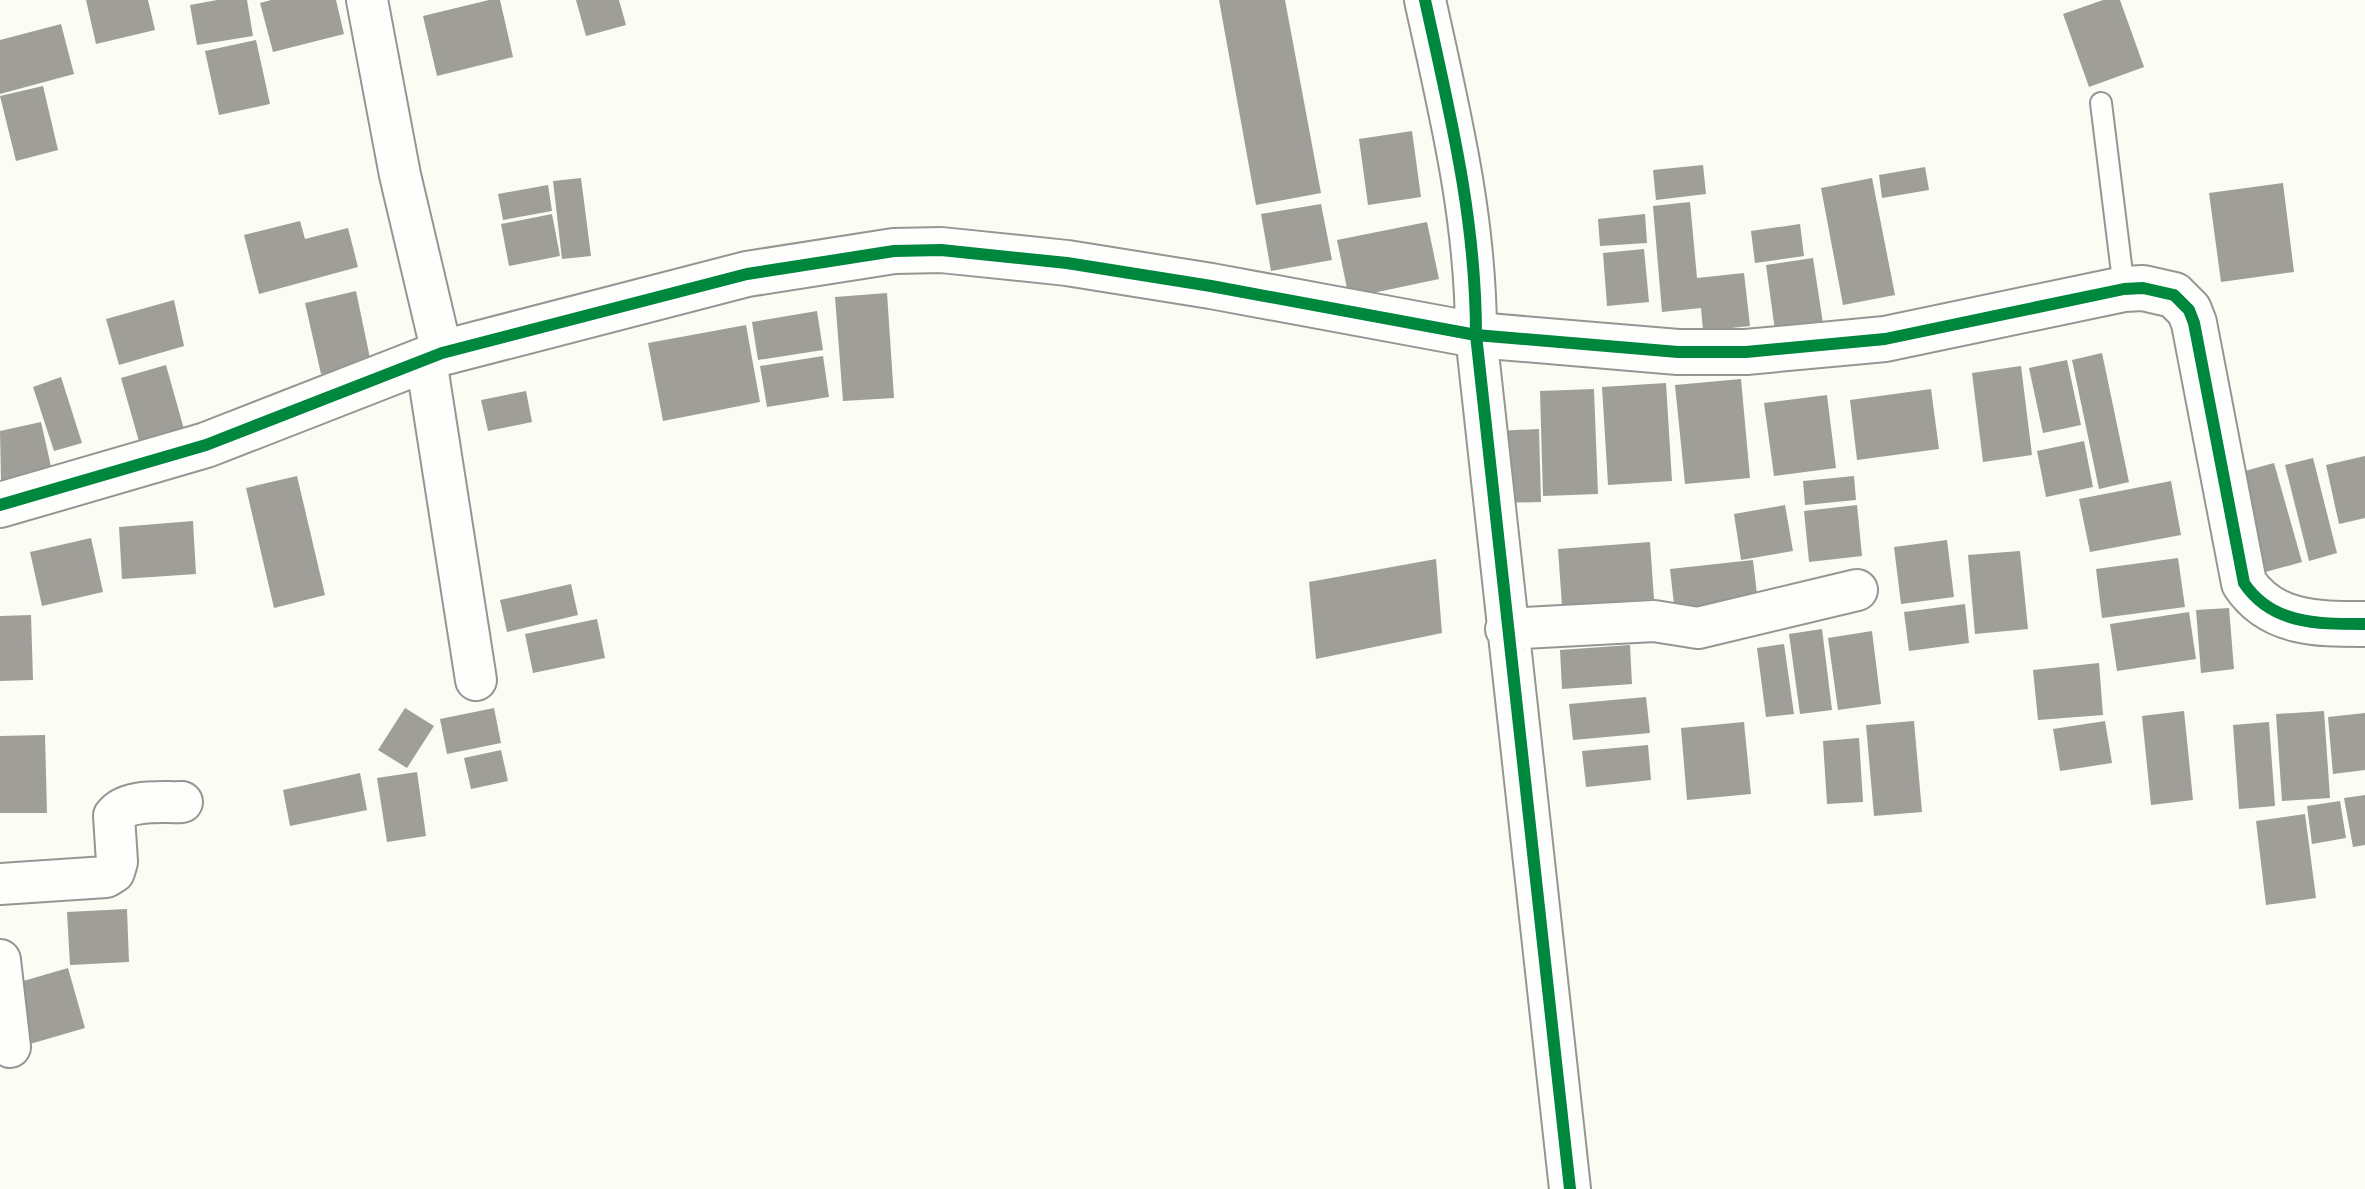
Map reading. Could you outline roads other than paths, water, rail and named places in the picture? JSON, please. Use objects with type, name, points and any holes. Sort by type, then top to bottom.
[{"type":"street","points":[[367,0],[434,357],[476,680]]},
{"type":"street","points":[[1425,0],[1464,176],[1476,266],[1476,335],[1570,1189]]},
{"type":"street","points":[[0,505],[206,445],[434,357],[747,274],[847,256],[925,250],[1067,263],[1476,335],[1678,352],[1819,347],[1933,331],[2124,289],[2143,288],[2174,295],[2189,310],[2244,583],[2255,599],[2268,609],[2301,621],[2365,624]]},
{"type":"street","points":[[1506,629],[1654,621],[1698,628],[1857,590]]},
{"type":"street","points":[[0,884],[106,877],[114,872],[117,862],[114,816],[118,811],[136,805],[182,802]]},
{"type":"street","points":[[0,960],[10,1047]]},
{"type":"lane","points":[[2101,103],[2124,289]]}]
